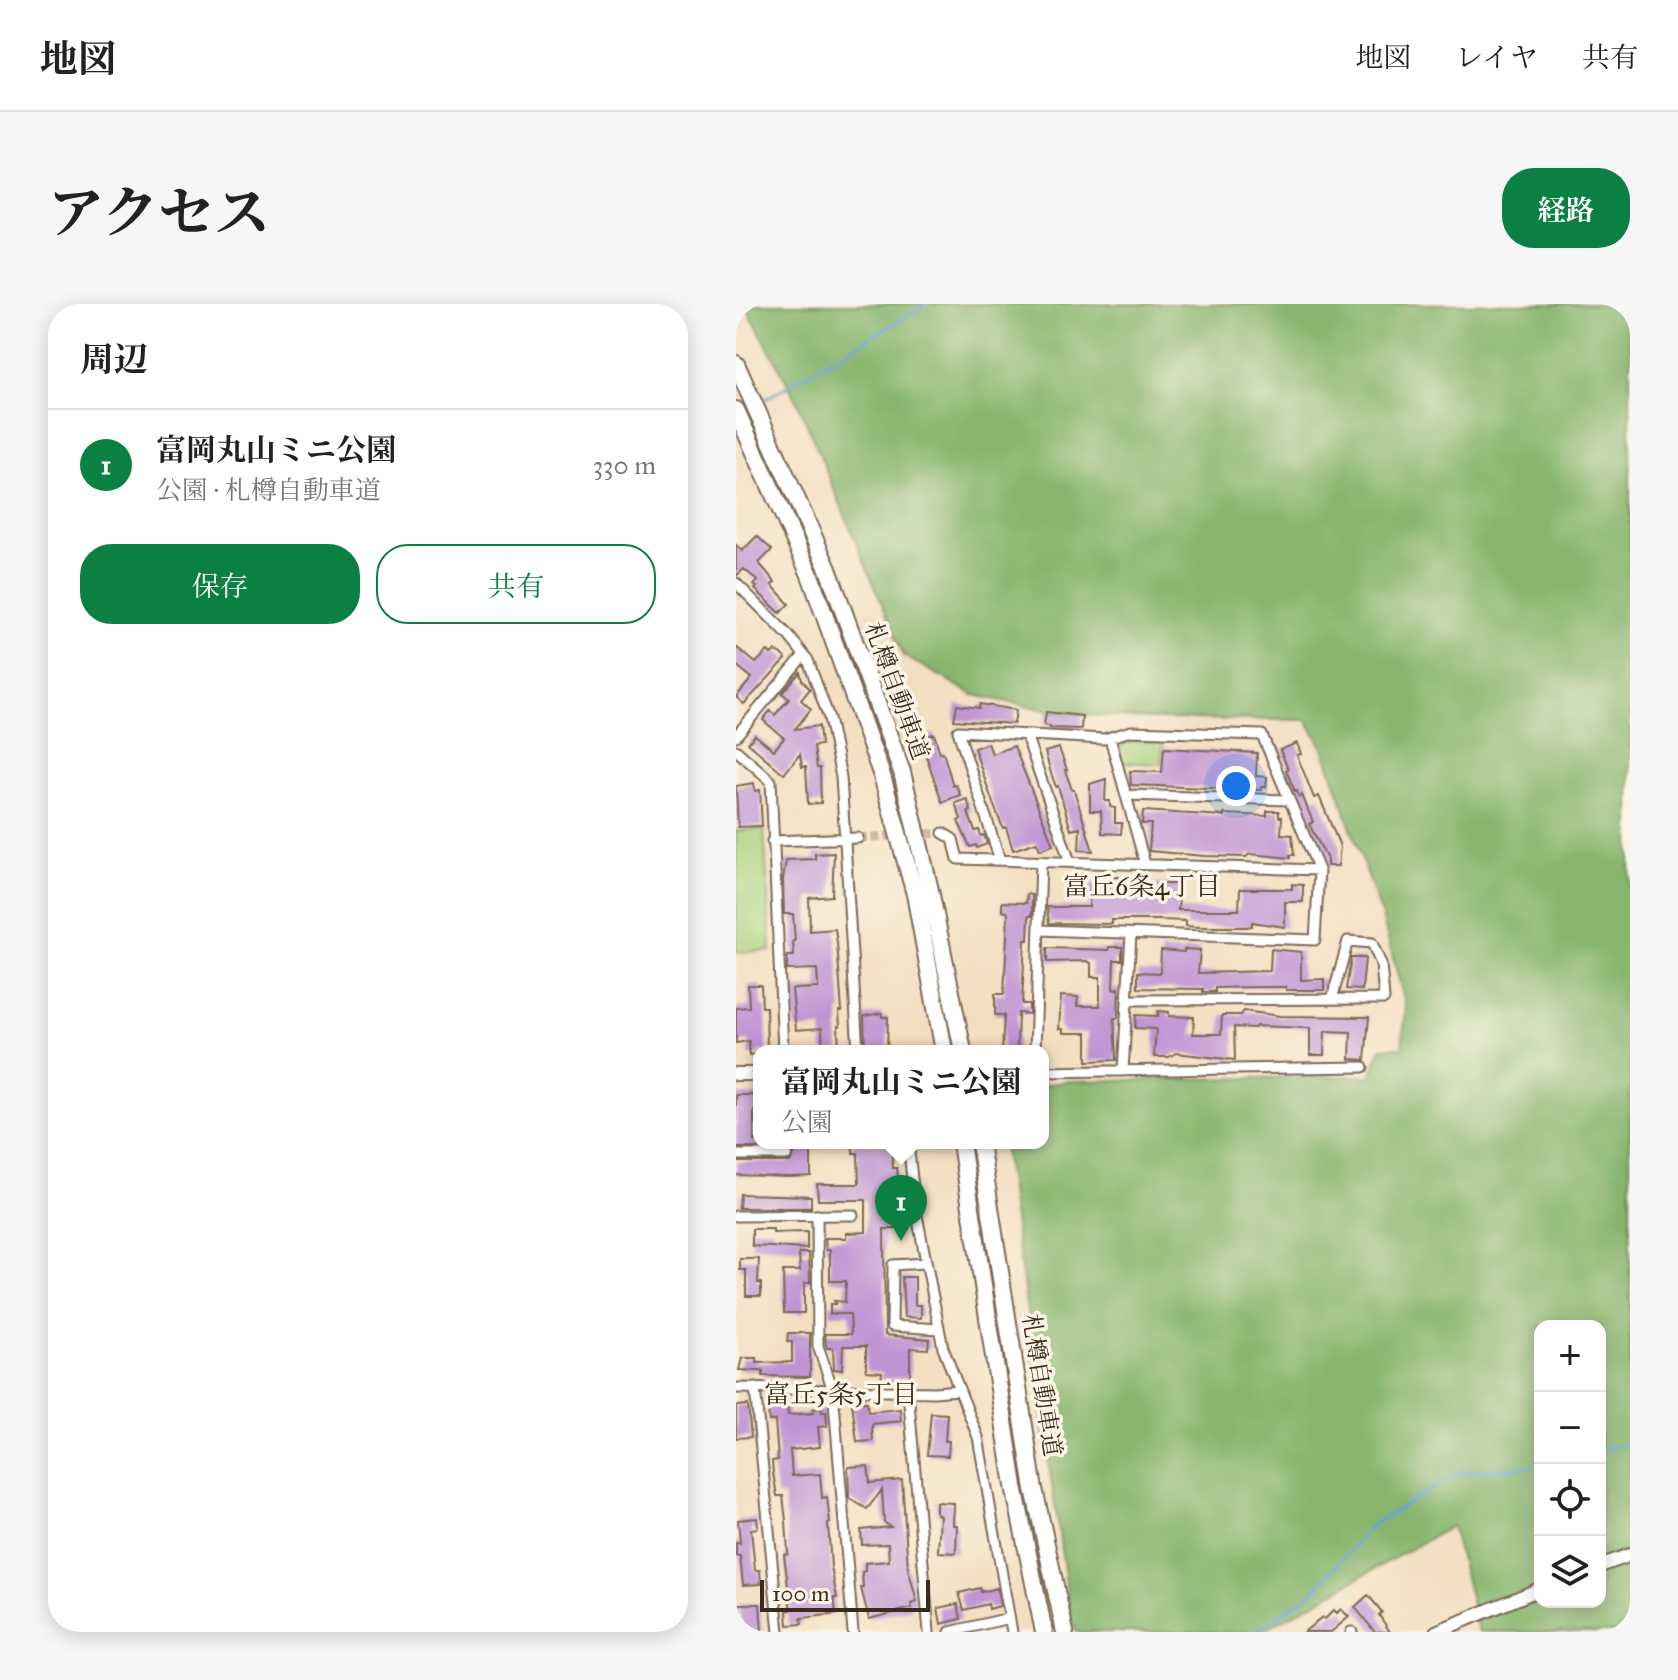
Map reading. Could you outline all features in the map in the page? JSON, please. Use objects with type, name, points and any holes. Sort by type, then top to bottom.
[{"type":"highway","name":"札樽自動車道","points":[[736,364],[828,569],[902,772],[962,1045]]},
{"type":"highway","name":"札樽自動車道","points":[[736,410],[810,575],[882,776],[915,894],[943,1045]]},
{"type":"highway","name":"札樽自動車道","points":[[962,1149],[1014,1486],[1044,1632]]},
{"type":"highway","name":"札樽自動車道","points":[[981,1149],[1033,1484],[1065,1632]]},
{"type":"street","points":[[738,590],[789,636],[804,655],[829,718],[841,777],[858,1045]]},
{"type":"street","points":[[736,736],[804,655]]},
{"type":"street","points":[[1000,860],[958,731],[1110,738],[1131,731],[1262,735],[1319,870],[1315,940],[1039,930]]},
{"type":"street","points":[[1026,735],[1070,862]]},
{"type":"street","points":[[1110,738],[1145,864]]},
{"type":"street","points":[[736,750],[771,781],[783,1045]]},
{"type":"street","points":[[1126,795],[1289,800]]},
{"type":"street","points":[[943,833],[953,839],[958,859],[1319,870]]},
{"type":"street","points":[[772,841],[858,838]]},
{"type":"street","points":[[1035,1045],[1041,861]]},
{"type":"street","points":[[1123,1071],[1131,934]]},
{"type":"street","points":[[1127,1000],[1384,999],[1381,964],[1372,943],[1348,941],[1332,999]]},
{"type":"street","points":[[1049,1072],[1363,1067]]},
{"type":"street","points":[[736,1155],[787,1155],[786,1149]]},
{"type":"street","points":[[909,1149],[915,1205],[943,1348],[978,1437],[1012,1632]]},
{"type":"street","points":[[888,1204],[915,1205]]},
{"type":"street","points":[[817,1215],[818,1346],[833,1390],[853,1632]]},
{"type":"street","points":[[736,1216],[853,1215]]},
{"type":"street","points":[[926,1263],[893,1265],[892,1326],[939,1329]]},
{"type":"street","points":[[736,1388],[959,1390]]},
{"type":"street","points":[[755,1388],[779,1632]]},
{"type":"street","points":[[908,1391],[929,1632]]},
{"type":"street","points":[[1606,1564],[1630,1555]]},
{"type":"street","points":[[1436,1632],[1534,1591]]},
{"type":"street","points":[[950,1632],[1009,1618]]},
{"type":"green space","points":[[745,304],[1630,304],[1630,1632],[1479,1632],[1452,1526],[1261,1632],[1076,1632],[1071,1618],[1004,1149],[1049,1149],[1049,1084],[1069,1081],[1371,1076],[1381,1048],[1402,1047],[1406,1007],[1382,916],[1323,748],[1307,720],[1149,719],[1060,713],[974,695],[904,656],[798,403]]},
{"type":"green space","points":[[1163,742],[1161,764],[1122,762],[1119,752],[1124,743]]},
{"type":"green space","points":[[764,829],[771,951],[736,952],[736,831]]},
{"type":"building","points":[[757,536],[772,550],[759,563],[775,582],[772,585],[789,604],[780,613],[755,589],[758,581],[744,569],[736,576],[736,545],[742,551]]},
{"type":"building","points":[[736,647],[756,663],[768,651],[771,654],[775,651],[780,653],[786,659],[744,704],[736,697],[752,678],[736,665]]},
{"type":"building","points":[[800,672],[810,689],[801,700],[811,709],[795,729],[819,726],[821,745],[814,746],[817,768],[820,768],[821,803],[808,804],[806,766],[802,767],[800,754],[784,774],[748,743],[755,735],[774,750],[784,738],[763,720],[770,711],[775,715],[789,699],[782,693]]},
{"type":"building","points":[[980,704],[1016,710],[1014,724],[954,720],[957,705],[979,708]]},
{"type":"building","points":[[1046,712],[1082,716],[1081,729],[1050,728],[1044,725]]},
{"type":"building","points":[[934,734],[953,786],[956,785],[960,795],[942,802],[920,738]]},
{"type":"building","points":[[988,743],[992,754],[1014,746],[1053,845],[1040,850],[1037,842],[1013,850],[974,748]]},
{"type":"building","points":[[1297,743],[1301,754],[1297,755],[1314,798],[1319,796],[1340,846],[1338,866],[1327,866],[1327,859],[1309,824],[1313,822],[1302,795],[1299,797],[1295,792],[1286,770],[1280,750]]},
{"type":"building","points":[[1059,748],[1093,851],[1079,850],[1080,828],[1071,830],[1051,773],[1045,752]]},
{"type":"building","points":[[1164,748],[1257,753],[1256,776],[1267,777],[1266,787],[1261,787],[1261,790],[1131,785],[1130,771],[1162,772]]},
{"type":"building","points":[[1106,779],[1105,801],[1110,801],[1110,807],[1115,808],[1115,823],[1122,823],[1121,834],[1102,833],[1101,811],[1090,811],[1090,784]]},
{"type":"building","points":[[754,783],[755,791],[760,790],[762,826],[738,827],[736,786]]},
{"type":"building","points":[[967,799],[975,831],[979,830],[981,836],[984,835],[987,844],[977,848],[976,845],[970,847],[958,821],[961,819],[955,803]]},
{"type":"building","points":[[1143,811],[1267,816],[1267,811],[1279,811],[1279,817],[1282,817],[1281,834],[1292,835],[1294,855],[1290,858],[1250,854],[1246,857],[1204,856],[1149,851],[1151,824],[1142,824]]},
{"type":"building","points":[[834,853],[832,896],[809,898],[810,931],[835,929],[842,1011],[839,1011],[839,1045],[823,1045],[822,1028],[796,1030],[792,989],[818,988],[817,969],[787,970],[787,956],[794,956],[795,941],[793,914],[784,914],[786,860],[815,859],[815,854]]},
{"type":"building","points":[[1110,877],[1119,877],[1119,896],[1132,882],[1135,886],[1146,883],[1151,888],[1156,884],[1180,884],[1178,910],[1239,910],[1240,889],[1292,889],[1292,884],[1303,885],[1303,902],[1285,902],[1285,927],[1252,922],[1252,926],[1246,927],[1197,927],[1186,926],[1186,921],[1159,920],[1112,920],[1112,924],[1049,923],[1047,907],[1089,907],[1090,884],[1093,880],[1110,881]]},
{"type":"building","points":[[1027,894],[1032,895],[1032,916],[1029,916],[1028,940],[1025,940],[1022,1004],[1029,1004],[1029,1014],[1018,1013],[1017,1045],[1002,1045],[1004,1015],[995,1015],[995,994],[1004,994],[1008,915],[1002,911],[1002,902],[1026,903]]},
{"type":"building","points":[[1109,947],[1122,947],[1122,960],[1114,960],[1113,989],[1119,988],[1118,1018],[1114,1018],[1116,1060],[1087,1061],[1087,1033],[1063,1033],[1063,1029],[1059,1029],[1061,996],[1078,997],[1077,1006],[1100,1006],[1100,977],[1091,977],[1091,963],[1087,961],[1047,962],[1047,948],[1109,950]]},
{"type":"building","points":[[1184,949],[1200,950],[1198,973],[1270,971],[1271,949],[1301,952],[1301,980],[1324,979],[1324,990],[1261,987],[1215,988],[1215,992],[1203,992],[1203,989],[1138,988],[1138,972],[1160,973],[1161,950],[1184,952]]},
{"type":"building","points":[[1351,958],[1365,958],[1362,990],[1346,989]]},
{"type":"building","points":[[748,985],[761,985],[762,1007],[766,1007],[767,1045],[753,1045],[753,1055],[749,1055],[749,1041],[736,1043],[736,1008],[749,1007]]},
{"type":"building","points":[[1158,1011],[1169,1012],[1169,1016],[1194,1017],[1193,1034],[1221,1034],[1222,1015],[1241,1015],[1244,1011],[1280,1016],[1369,1017],[1365,1060],[1350,1059],[1351,1032],[1325,1031],[1324,1055],[1310,1055],[1310,1028],[1256,1026],[1234,1027],[1235,1060],[1176,1053],[1169,1057],[1154,1057],[1156,1029],[1135,1028],[1136,1015],[1158,1016]]},
{"type":"building","points":[[882,1013],[882,1017],[888,1017],[887,1045],[865,1045],[864,1016]]},
{"type":"building","points":[[736,1095],[753,1095],[753,1148],[736,1148]]},
{"type":"building","points":[[794,1149],[811,1149],[811,1176],[736,1175],[736,1162],[790,1162]]},
{"type":"building","points":[[853,1149],[891,1149],[893,1168],[897,1168],[900,1197],[885,1197],[881,1203],[885,1211],[903,1213],[904,1225],[884,1229],[885,1335],[929,1339],[928,1349],[910,1348],[910,1376],[904,1378],[881,1379],[882,1372],[866,1371],[866,1346],[843,1346],[842,1370],[834,1369],[833,1348],[826,1345],[825,1334],[851,1334],[850,1314],[830,1314],[830,1304],[835,1304],[834,1301],[845,1302],[846,1281],[830,1281],[830,1250],[826,1250],[825,1238],[846,1238],[846,1233],[866,1232],[866,1200],[818,1200],[817,1184],[859,1184],[858,1153],[853,1153]]},
{"type":"building","points":[[740,1194],[811,1196],[811,1208],[739,1208]]},
{"type":"building","points":[[752,1229],[773,1229],[773,1233],[807,1232],[807,1249],[752,1246]]},
{"type":"building","points":[[799,1253],[809,1253],[810,1283],[804,1283],[804,1313],[784,1313],[783,1271],[800,1271]]},
{"type":"building","points":[[740,1259],[759,1259],[761,1296],[746,1296],[746,1270],[740,1270]]},
{"type":"building","points":[[902,1277],[915,1277],[915,1305],[921,1305],[921,1318],[904,1317]]},
{"type":"building","points":[[788,1333],[810,1333],[810,1377],[763,1376],[763,1371],[739,1370],[742,1358],[757,1358],[757,1363],[792,1362],[792,1342],[787,1342]]},
{"type":"building","points":[[867,1402],[868,1412],[900,1409],[901,1421],[872,1424],[873,1441],[857,1442],[852,1403]]},
{"type":"building","points":[[748,1405],[751,1437],[736,1438],[736,1406]]},
{"type":"building","points":[[787,1405],[788,1415],[813,1413],[813,1409],[821,1408],[822,1412],[826,1412],[827,1426],[818,1427],[820,1447],[790,1450],[792,1476],[820,1474],[822,1498],[827,1497],[831,1567],[837,1598],[834,1598],[836,1614],[801,1618],[802,1624],[788,1625],[787,1611],[791,1610],[784,1555],[788,1554],[786,1521],[783,1496],[777,1496],[773,1473],[772,1461],[778,1460],[775,1421],[769,1421],[768,1406]]},
{"type":"building","points":[[931,1413],[947,1414],[945,1441],[949,1441],[948,1456],[927,1455]]},
{"type":"building","points":[[868,1466],[870,1483],[902,1480],[908,1568],[917,1602],[911,1604],[912,1608],[869,1619],[861,1588],[862,1572],[865,1571],[865,1563],[889,1561],[888,1544],[862,1545],[861,1530],[891,1527],[884,1522],[882,1490],[867,1509],[849,1498],[848,1467]]},
{"type":"building","points":[[936,1502],[954,1503],[956,1553],[938,1552],[940,1516],[936,1513]]},
{"type":"building","points":[[757,1518],[758,1528],[751,1529],[755,1570],[760,1570],[761,1584],[743,1585],[740,1556],[736,1556],[736,1543],[740,1543],[738,1520]]},
{"type":"building","points":[[980,1588],[981,1592],[997,1588],[1000,1606],[989,1609],[988,1604],[964,1610],[959,1593]]},
{"type":"building","points":[[1368,1595],[1382,1612],[1379,1615],[1390,1632],[1375,1632],[1355,1607]]},
{"type":"building","points":[[739,1604],[760,1604],[762,1632],[744,1632]]},
{"type":"building","points":[[958,1604],[961,1619],[941,1624],[938,1608]]},
{"type":"building","points":[[1341,1609],[1349,1617],[1331,1632],[1304,1632],[1322,1617],[1325,1619],[1334,1610],[1337,1613]]},
{"type":"waterway","points":[[765,399],[927,304]]},
{"type":"waterway","points":[[1606,1449],[1630,1443]]},
{"type":"waterway","points":[[1254,1632],[1313,1592],[1372,1525],[1457,1474],[1534,1465]]},
{"type":"tunnel","points":[[858,838],[943,833]]},
{"type":"place","name":"富岡丸山ミニ公園","points":[[901,1241]]},
{"type":"district","name":"富丘6条4丁目","points":[[1142,886]]},
{"type":"district","name":"富丘5条5丁目","points":[[841,1394]]}]
